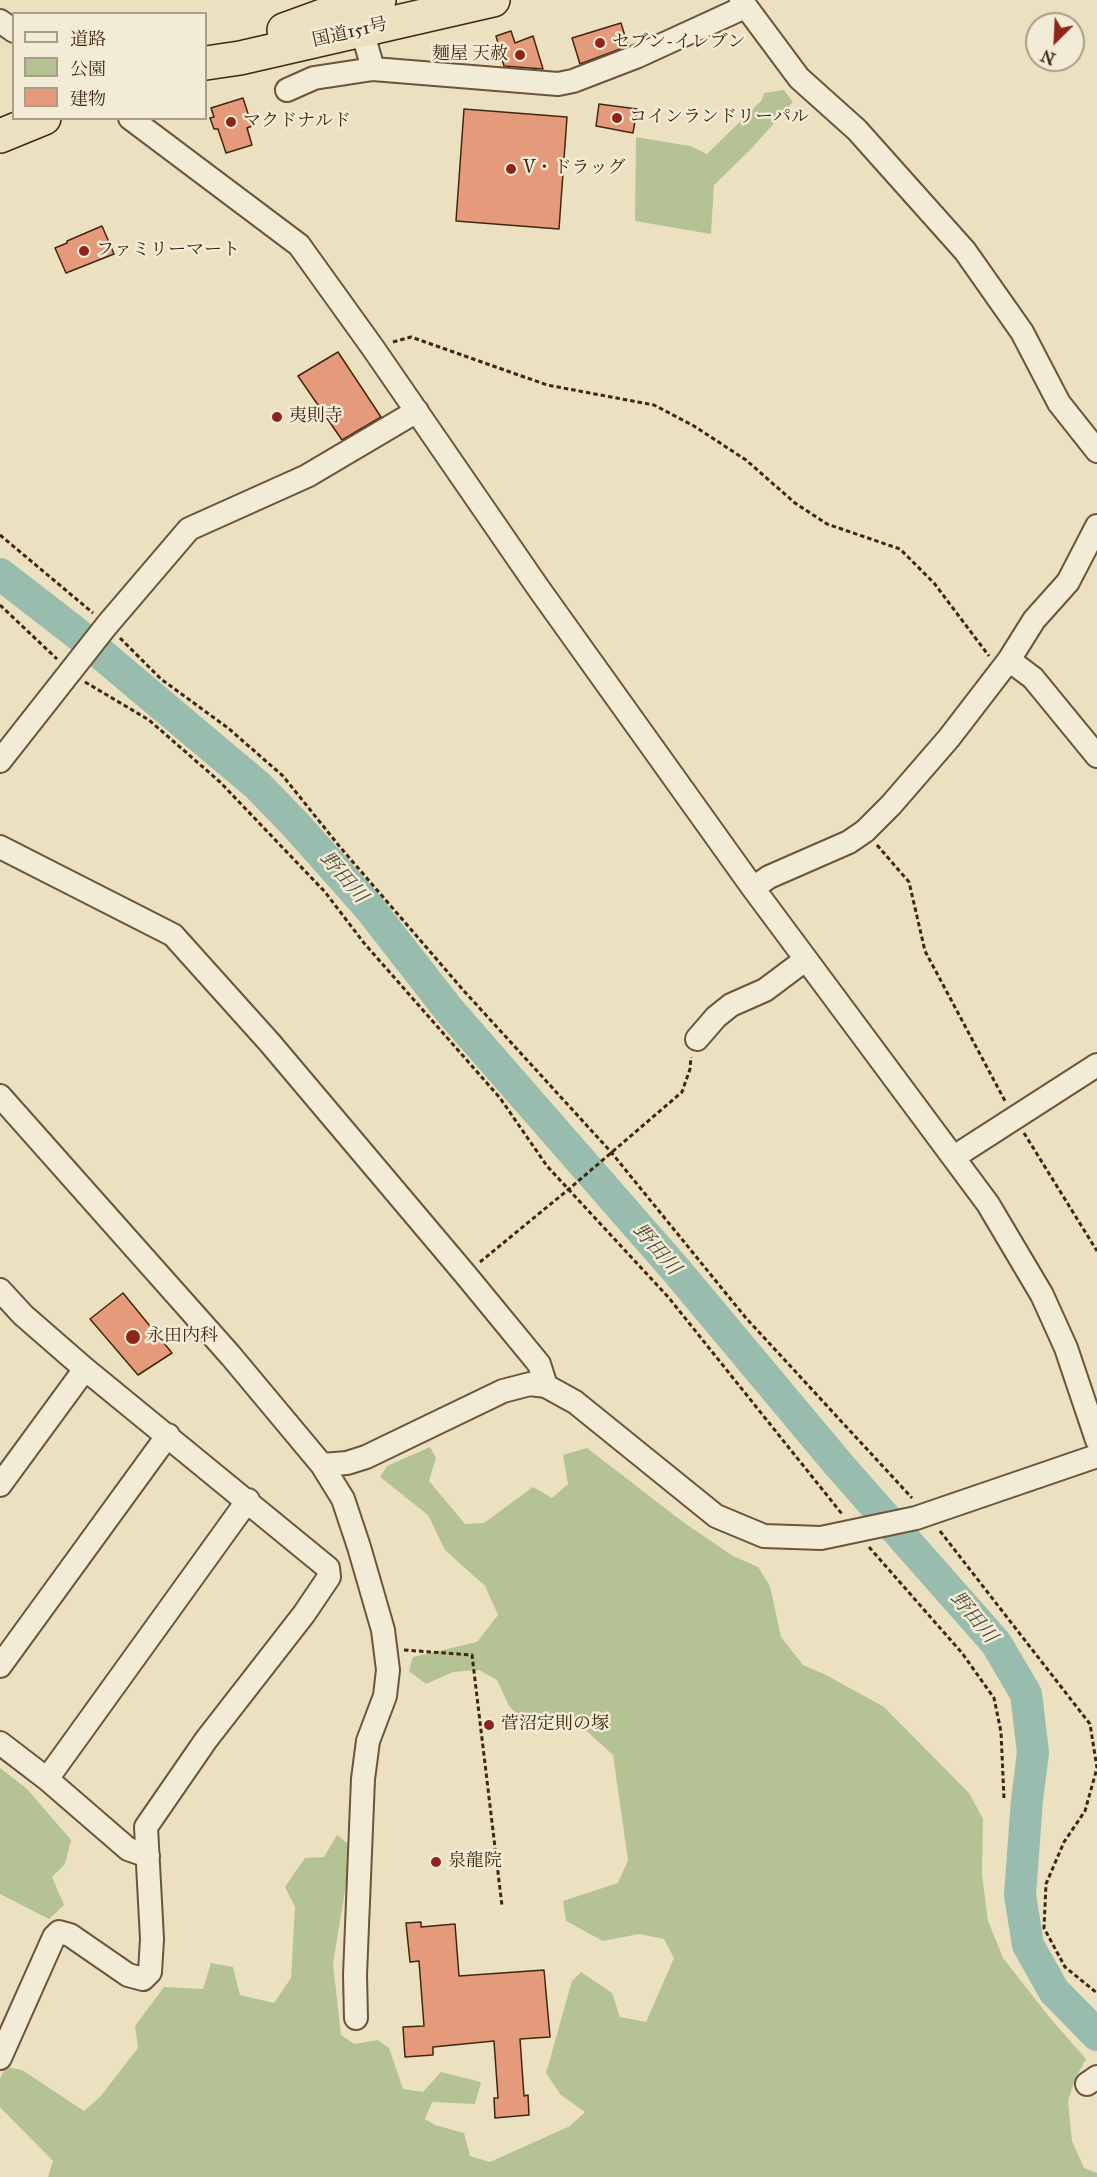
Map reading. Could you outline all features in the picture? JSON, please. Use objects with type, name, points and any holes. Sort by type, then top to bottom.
[{"type":"highway","name":"国道151号","points":[[207,58],[323,10],[379,0]]},
{"type":"highway","name":"国道151号","points":[[207,63],[240,58],[493,0]]},
{"type":"highway","points":[[0,136],[39,120]]},
{"type":"street","points":[[287,90],[314,78],[373,69],[558,84],[573,81],[638,56],[743,3],[799,78],[857,130],[965,251],[1022,332],[1059,403],[1097,451]]},
{"type":"street","points":[[362,30],[373,69]]},
{"type":"street","points":[[132,120],[299,245],[539,589],[753,888],[988,1204],[1042,1295],[1066,1348],[1097,1440]]},
{"type":"street","points":[[0,760],[104,630],[189,529],[307,476],[417,411]]},
{"type":"street","points":[[753,888],[769,877],[849,842],[865,831],[891,805],[949,738],[1005,666],[1034,620],[1068,582],[1097,526]]},
{"type":"street","points":[[1005,666],[1033,678],[1097,756]]},
{"type":"street","points":[[0,847],[173,935],[270,1043],[465,1274],[539,1364],[546,1386]]},
{"type":"street","points":[[697,1039],[716,1017],[731,1005],[765,990],[805,960]]},
{"type":"street","points":[[954,1157],[1097,1065]]},
{"type":"street","points":[[0,1096],[231,1356],[322,1465],[343,1499],[383,1630],[388,1670],[385,1696],[368,1741],[363,1779],[355,1975],[356,2018]]},
{"type":"street","points":[[0,2058],[58,1932],[70,1935],[128,1975],[143,1979],[150,1972],[152,1939],[146,1827],[206,1740],[304,1614],[329,1577],[328,1568],[248,1500],[85,1369],[1,1295]]},
{"type":"street","points":[[0,1485],[85,1369]]},
{"type":"street","points":[[322,1465],[347,1463],[366,1457],[503,1391],[530,1384],[546,1386],[574,1402],[716,1516],[764,1536],[821,1538],[921,1516],[1097,1456]]},
{"type":"street","points":[[0,1666],[168,1436]]},
{"type":"street","points":[[47,1779],[248,1500]]},
{"type":"street","points":[[0,1743],[47,1779],[128,1849],[148,1856]]},
{"type":"path","points":[[373,348],[411,337],[548,385],[654,405],[694,426],[746,460],[795,503],[827,524],[900,549],[934,583],[1005,666]]},
{"type":"path","points":[[0,535],[161,679],[228,728],[283,776],[340,847],[464,991],[611,1152],[746,1318],[921,1516],[1090,1724],[1097,1768],[1085,1811],[1064,1842],[1046,1884],[1044,1928],[1065,1967],[1097,1993]]},
{"type":"path","points":[[0,605],[75,666],[83,682],[149,720],[220,782],[325,892],[364,943],[500,1098],[547,1166],[669,1298],[962,1653],[994,1698],[1001,1732],[1004,1799]]},
{"type":"path","points":[[865,831],[909,882],[925,951],[1014,1118],[1097,1251]]},
{"type":"path","points":[[465,1274],[682,1092],[690,1069],[691,1048],[697,1039]]},
{"type":"path","points":[[404,1650],[472,1654],[502,1905]]},
{"type":"green space","points":[[784,90],[793,102],[750,150],[714,185],[711,234],[635,221],[636,137],[690,146],[707,154],[762,100],[764,93]]},
{"type":"green space","points":[[430,1447],[436,1458],[429,1481],[465,1524],[484,1523],[533,1487],[552,1498],[568,1484],[563,1455],[587,1448],[683,1522],[733,1556],[758,1567],[770,1586],[781,1637],[803,1665],[884,1707],[969,1793],[983,1819],[982,1875],[988,1921],[1003,1958],[1086,2059],[1075,2079],[1068,2101],[1072,2141],[1084,2168],[1097,2173],[1097,2177],[48,2177],[53,2161],[0,2107],[0,2078],[6,2067],[22,2070],[84,2111],[100,2097],[138,2048],[135,2026],[164,1987],[203,1989],[211,1963],[233,1967],[240,1995],[274,2003],[291,1978],[295,1907],[285,1887],[305,1858],[324,1857],[337,1835],[352,1847],[333,1964],[341,2035],[354,2044],[378,2040],[389,2048],[403,2089],[423,2092],[441,2072],[481,2082],[475,2104],[432,2102],[425,2119],[435,2125],[464,2133],[470,2156],[490,2162],[570,2126],[585,2112],[561,2095],[546,2073],[572,1981],[581,1972],[612,1993],[620,2017],[646,2022],[674,1958],[664,1939],[639,1934],[603,1941],[566,1921],[563,1901],[618,1883],[628,1860],[613,1755],[578,1723],[526,1723],[509,1706],[497,1680],[479,1670],[453,1672],[426,1684],[409,1671],[413,1657],[477,1642],[498,1615],[485,1586],[445,1550],[428,1515],[380,1477],[387,1466]]},
{"type":"green space","points":[[0,1768],[27,1789],[71,1840],[65,1864],[52,1877],[64,1905],[49,1919],[0,1894]]},
{"type":"building","name":"セブン-イレブン","points":[[621,23],[628,46],[580,64],[572,38]]},
{"type":"building","name":"麺屋 天赦","points":[[511,31],[515,43],[533,36],[543,69],[504,66],[496,36]]},
{"type":"building","name":"マクドナルド","points":[[243,98],[252,126],[247,128],[252,145],[226,153],[218,129],[214,129],[210,118],[214,117],[211,108]]},
{"type":"building","name":"コインランドリーパル","points":[[599,104],[637,109],[633,133],[596,126]]},
{"type":"building","name":"V・ドラッグ","points":[[464,109],[567,117],[559,229],[456,221]]},
{"type":"building","name":"ファミリーマート","points":[[102,226],[114,254],[66,273],[55,248]]},
{"type":"building","points":[[338,352],[381,417],[342,440],[298,376]]},
{"type":"building","points":[[123,1293],[172,1353],[138,1375],[90,1319]]},
{"type":"building","points":[[421,1922],[421,1927],[455,1924],[459,1976],[544,1970],[550,2037],[520,2039],[524,2096],[528,2095],[529,2115],[495,2118],[494,2098],[498,2098],[494,2041],[433,2047],[433,2055],[405,2057],[403,2027],[424,2026],[419,1961],[410,1962],[406,1923]]},
{"type":"waterway","name":"野田川","points":[[0,574],[75,632],[257,785],[294,823],[367,905],[449,1010],[676,1270],[839,1465],[996,1643],[1026,1694],[1033,1753],[1020,1895],[1028,1945],[1054,1991],[1097,2035]]},
{"type":"place","name":"セブン-イレブン","points":[[600,43]]},
{"type":"place","name":"麺屋 天赦","points":[[520,55]]},
{"type":"place","name":"コインランドリーパル","points":[[617,118]]},
{"type":"place","name":"マクドナルド","points":[[231,122]]},
{"type":"place","name":"V・ドラッグ","points":[[511,169]]},
{"type":"place","name":"ファミリーマート","points":[[84,251]]},
{"type":"place","name":"夷則寺","points":[[277,417]]},
{"type":"place","name":"永田内科","points":[[133,1337]]},
{"type":"place","name":"菅沼定則の塚","points":[[489,1725]]},
{"type":"place","name":"泉龍院","points":[[436,1862]]}]
